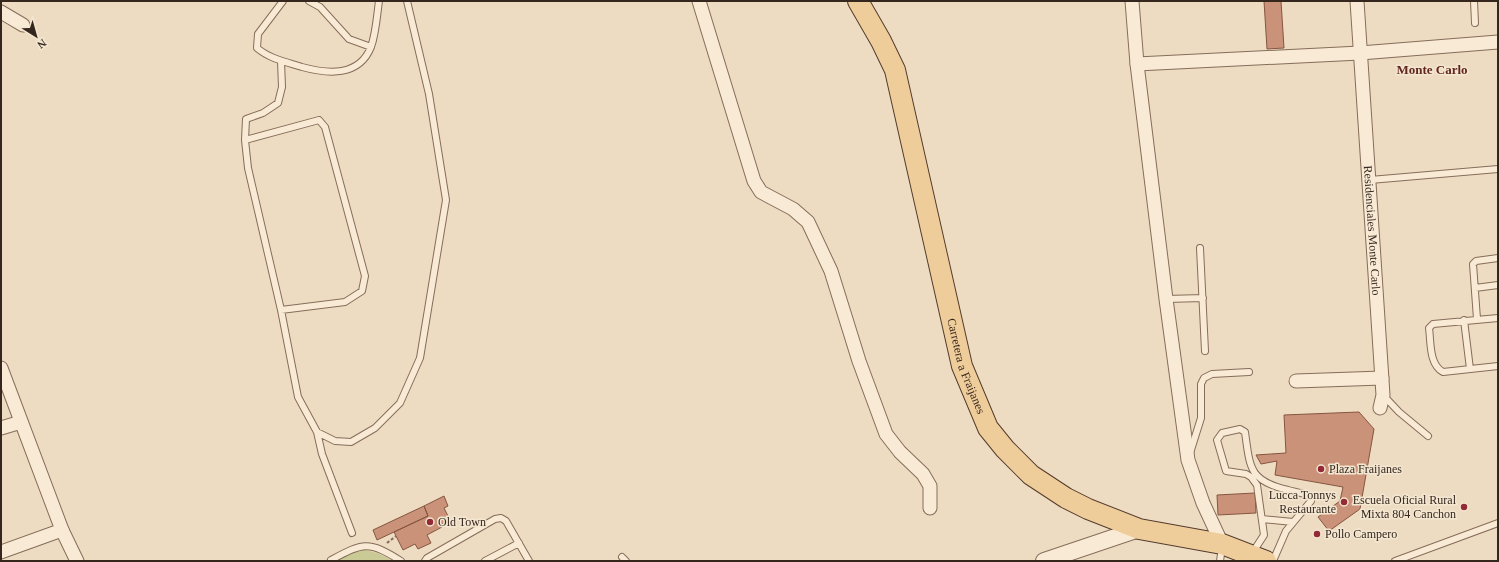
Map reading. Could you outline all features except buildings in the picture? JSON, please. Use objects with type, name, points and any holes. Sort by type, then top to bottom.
[{"type":"main road","name":"Carretera a Fraijanes","points":[[858,1],[881,41],[895,70],[962,366],[988,428],[1004,449],[1031,475],[1049,488],[1088,509],[1139,529],[1221,553],[1258,558]]},
{"type":"street","points":[[699,1],[754,181],[762,192],[793,209],[808,222],[831,271],[859,361],[886,434],[900,452],[923,474],[930,486],[930,508]]},
{"type":"street","points":[[1132,1],[1137,64],[1166,299],[1188,460],[1221,553]]},
{"type":"street","name":"Residenciales Monte Carlo","points":[[1357,1],[1383,395],[1380,408]]},
{"type":"street","points":[[1,12],[23,25]]},
{"type":"street","points":[[1137,64],[1360,53],[1498,42]]},
{"type":"street","points":[[2,375],[62,530],[77,561]]},
{"type":"street","points":[[1296,381],[1382,378]]},
{"type":"street","points":[[1,428],[21,422]]},
{"type":"street","points":[[1044,561],[1139,529]]},
{"type":"street","points":[[1,552],[62,530]]},
{"type":"lane","points":[[283,1],[258,34],[258,48],[266,56],[334,73],[353,68],[363,59],[371,47],[379,1]]},
{"type":"lane","points":[[309,1],[320,7],[349,39],[371,47]]},
{"type":"lane","points":[[317,432],[335,441],[351,442],[375,428],[400,403],[420,358],[446,200],[429,94],[407,1]]},
{"type":"lane","points":[[1474,1],[1475,23]]},
{"type":"lane","points":[[282,61],[282,87],[278,103],[263,113],[246,119],[248,168],[281,310],[298,397],[317,432],[322,454],[352,533]]},
{"type":"lane","points":[[246,140],[319,120],[325,127],[365,276],[362,291],[345,302],[281,310]]},
{"type":"lane","points":[[1370,180],[1498,169]]},
{"type":"lane","points":[[1200,248],[1204,351]]},
{"type":"lane","points":[[1477,319],[1473,264],[1476,260],[1498,258]]},
{"type":"lane","points":[[1475,288],[1498,285]]},
{"type":"lane","points":[[1166,299],[1203,298]]},
{"type":"lane","points":[[1498,318],[1433,324],[1429,328],[1434,362],[1443,372],[1498,366]]},
{"type":"lane","points":[[1464,320],[1470,369]]},
{"type":"lane","points":[[1188,460],[1201,418],[1201,384],[1204,378],[1212,374],[1249,372]]},
{"type":"lane","points":[[1383,395],[1399,412],[1428,436]]},
{"type":"lane","points":[[1258,558],[1263,537],[1257,485],[1255,481],[1246,474],[1228,472],[1224,468],[1217,440],[1222,433],[1240,429],[1245,432],[1249,463],[1263,482],[1311,497],[1311,501],[1286,531],[1273,561]]},
{"type":"lane","points":[[425,561],[427,558],[495,519],[501,518],[506,521],[529,561]]},
{"type":"lane","points":[[1262,519],[1293,522]]},
{"type":"lane","points":[[1395,561],[1498,523]]},
{"type":"lane","points":[[485,561],[519,543]]},
{"type":"lane","points":[[331,560],[359,546],[368,546],[381,550],[401,561]]},
{"type":"path","points":[[381,550],[396,536]]},
{"type":"green space","points":[[360,549],[378,553],[391,560],[335,561]]},
{"type":"place","name":"Plaza Fraijanes","points":[[1321,469]]},
{"type":"place","name":"Lucca Tonnys Restaurante","points":[[1344,502]]},
{"type":"place","name":"Escuela Oficial Rural Mixta 804 Canchon","points":[[1464,507]]},
{"type":"place","name":"Old Town","points":[[430,522]]},
{"type":"place","name":"Pollo Campero","points":[[1317,534]]},
{"type":"district","name":"Monte Carlo","points":[[1432,69]]}]
